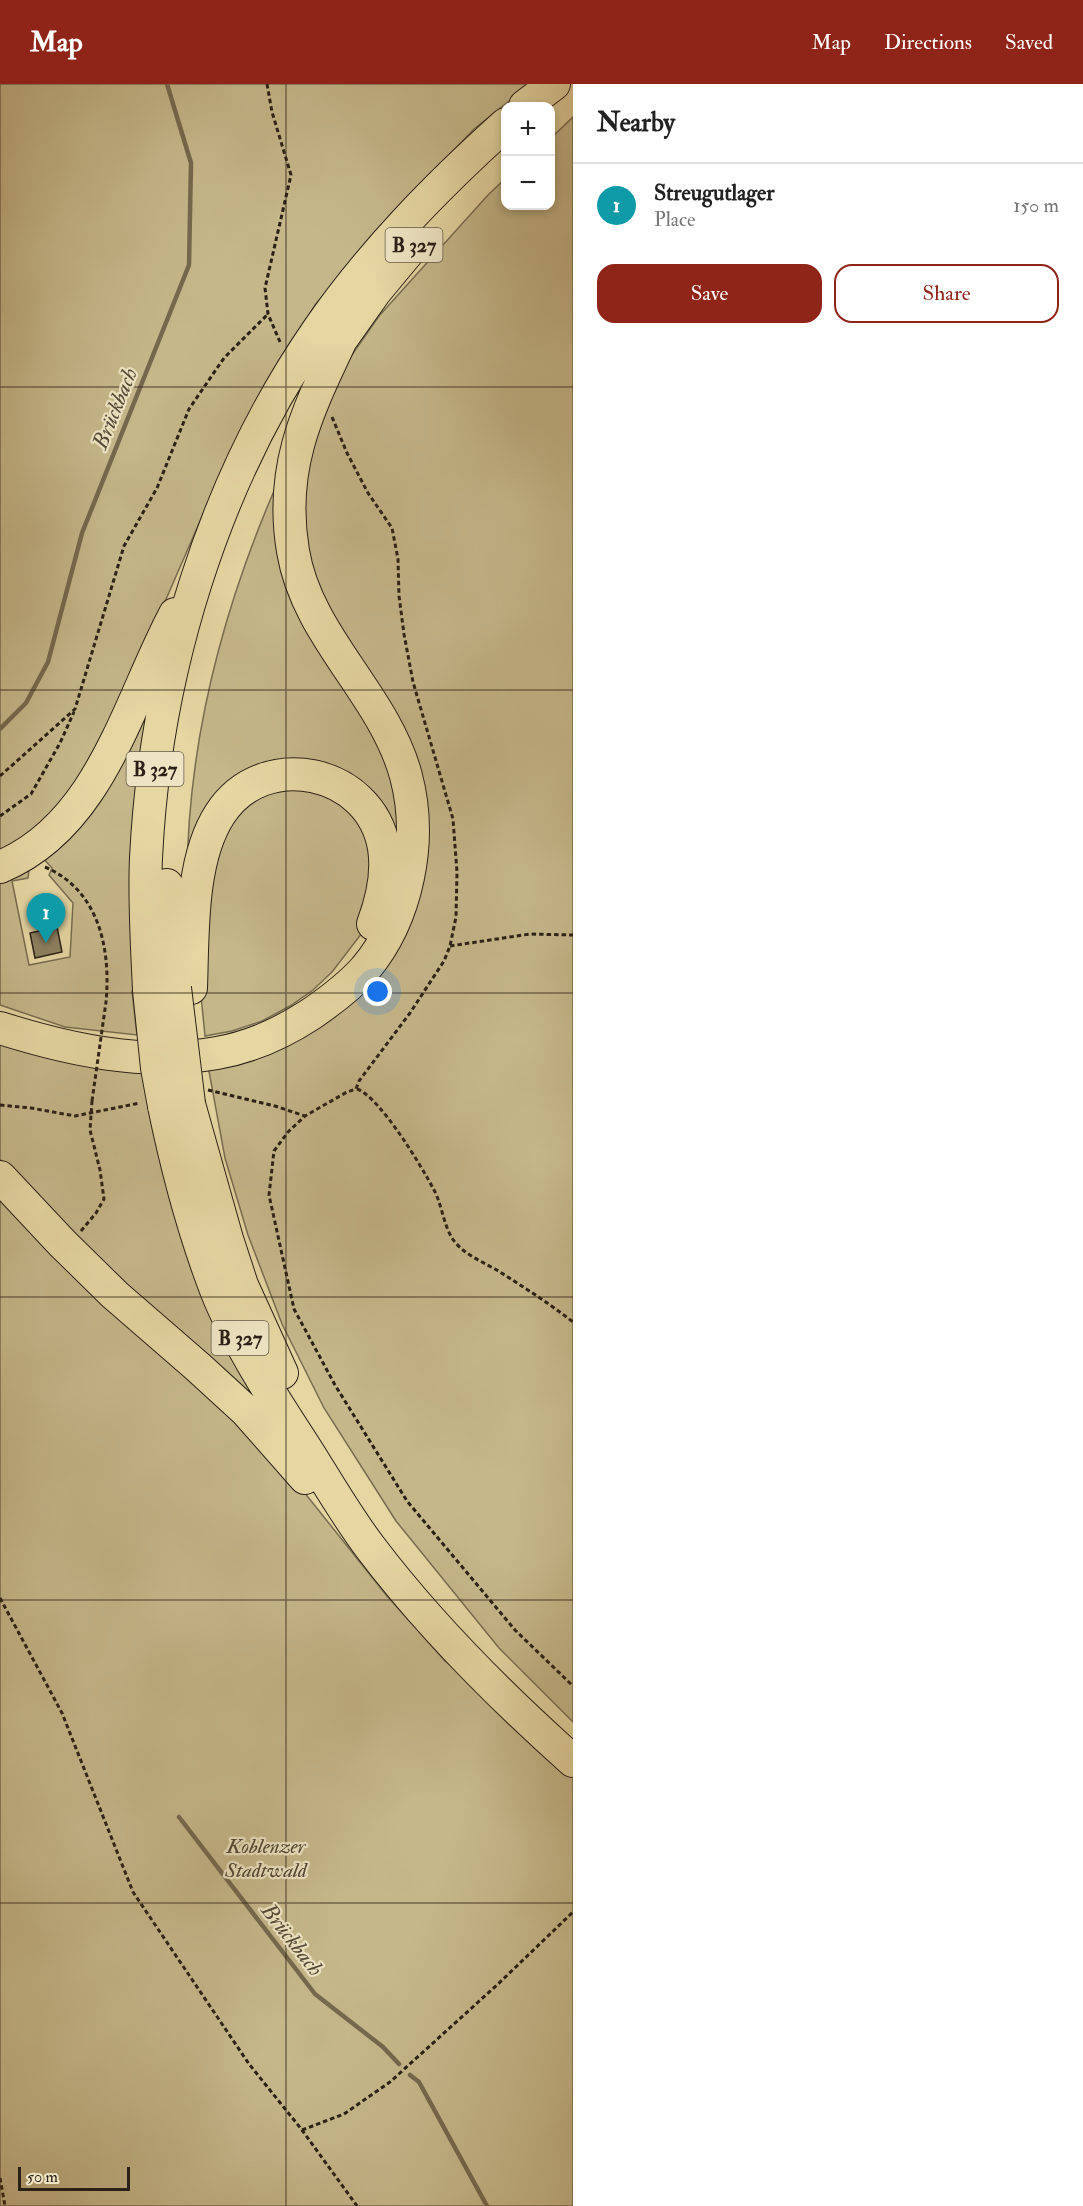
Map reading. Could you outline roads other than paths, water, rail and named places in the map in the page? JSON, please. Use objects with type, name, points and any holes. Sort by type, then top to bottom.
[{"type":"highway","points":[[530,102],[554,84]]},
{"type":"highway","points":[[555,110],[573,97]]},
{"type":"highway","name":"B 327","points":[[172,988],[145,920],[146,858],[151,796],[172,674],[187,614],[228,496],[255,438],[285,383],[319,329],[358,278],[409,218],[438,187],[501,129]]},
{"type":"highway","name":"B 327","points":[[501,156],[453,202],[375,292],[302,396],[263,472],[218,580],[192,670],[177,762],[167,854],[166,912],[185,1196],[217,1292],[247,1352],[281,1410],[369,1546],[433,1622],[493,1686],[573,1761]]},
{"type":"highway","points":[[0,1028],[50,1044],[89,1052],[134,1057],[176,1058],[218,1053],[259,1043],[296,1023],[336,997],[364,969],[386,938],[399,909],[408,878],[413,846],[411,804],[406,777],[397,748],[386,725],[337,652],[306,592],[293,554],[289,513],[291,476],[305,419],[341,340]]},
{"type":"highway","points":[[0,867],[41,844],[69,817],[91,786],[117,740],[156,649],[206,555]]},
{"type":"highway","points":[[0,1011],[55,1028],[93,1036],[174,1043],[214,1041],[253,1031],[290,1013],[326,987],[352,958],[370,931],[381,902],[385,875],[384,848],[376,825],[364,806],[347,790],[330,781],[313,776],[284,774],[260,780],[239,792],[219,815],[207,839],[194,918],[172,988]]},
{"type":"highway","name":"B 327","points":[[180,1098],[242,1285],[267,1344],[297,1403],[380,1532],[413,1577],[443,1612],[573,1749]]},
{"type":"highway","points":[[0,1177],[115,1295],[246,1411],[345,1526],[369,1546]]},
{"type":"waterway","name":"Brückbach","points":[[0,729],[26,703],[48,662],[82,533],[189,265],[191,163],[167,84]]},
{"type":"waterway","name":"Brückbach","points":[[179,1817],[315,1994],[383,2047],[399,2064]]},
{"type":"waterway","name":"Brückbach","points":[[410,2075],[419,2082],[487,2206]]},
{"type":"place","name":"Streugutlager","points":[[46,943]]},
{"type":"park label","name":"Koblenzer Stadtwald","points":[[266,1858]]}]
